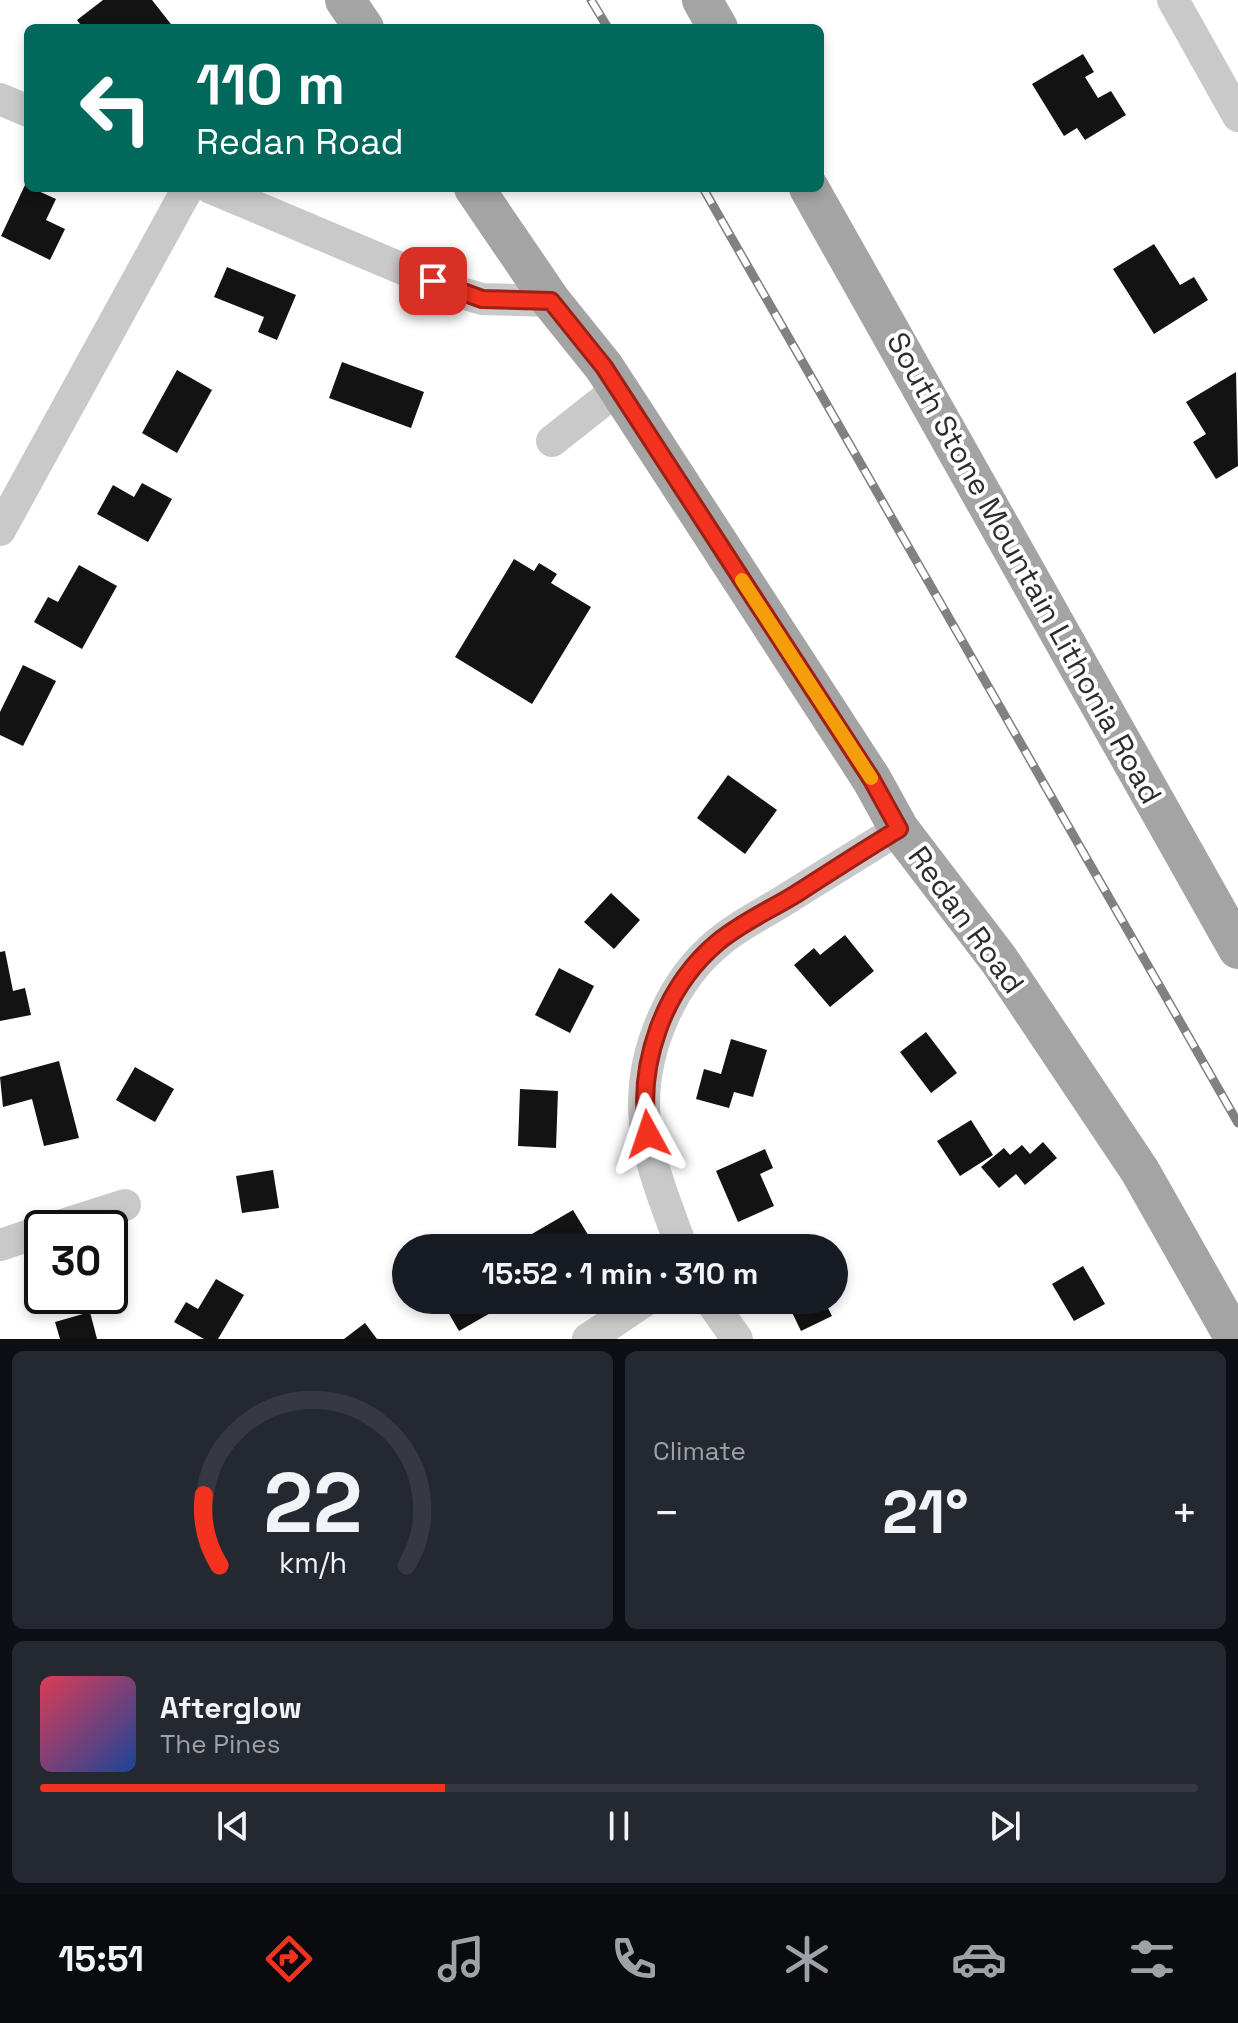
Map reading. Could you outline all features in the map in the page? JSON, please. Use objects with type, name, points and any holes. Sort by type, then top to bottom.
[{"type":"main road","points":[[345,0],[361,24]]},
{"type":"main road","points":[[702,0],[716,24]]},
{"type":"main road","name":"Redan Road","points":[[477,192],[551,301],[618,389],[872,780],[899,829],[999,960],[1140,1171],[1235,1339]]},
{"type":"main road","name":"South Stone Mountain Lithonia Road","points":[[811,192],[1238,949]]},
{"type":"street","points":[[1173,0],[1238,116]]},
{"type":"street","points":[[0,99],[24,109]]},
{"type":"street","points":[[0,530],[186,192]]},
{"type":"street","points":[[220,192],[455,291],[482,299],[551,301]]},
{"type":"street","points":[[552,441],[618,389]]},
{"type":"street","points":[[677,1234],[657,1182],[644,1109],[647,1073],[655,1037],[670,1002],[691,971],[726,936],[899,829]]},
{"type":"street","points":[[109,1210],[125,1205]]},
{"type":"street","points":[[0,1245],[24,1237]]},
{"type":"street","points":[[588,1339],[625,1314]]},
{"type":"street","points":[[720,1314],[737,1339]]},
{"type":"building","points":[[103,0],[152,0],[171,24],[80,24],[77,20]]},
{"type":"building","points":[[1083,54],[1094,72],[1085,77],[1098,98],[1111,91],[1126,115],[1085,140],[1077,128],[1064,136],[1032,84]]},
{"type":"building","points":[[24,187],[24,192],[40,192],[56,199],[46,220],[65,229],[50,260],[1,236]]},
{"type":"building","points":[[1154,244],[1180,285],[1194,277],[1208,300],[1154,334],[1113,269]]},
{"type":"building","points":[[227,267],[296,295],[277,340],[258,332],[264,317],[214,297]]},
{"type":"building","points":[[342,362],[424,392],[411,428],[329,398]]},
{"type":"building","points":[[177,370],[212,390],[177,453],[142,433]]},
{"type":"building","points":[[1236,372],[1238,466],[1216,479],[1193,442],[1206,434],[1186,402]]},
{"type":"building","points":[[142,483],[172,499],[148,542],[97,514],[113,485],[134,497]]},
{"type":"building","points":[[514,559],[534,571],[539,563],[557,574],[551,583],[591,607],[532,704],[455,657]]},
{"type":"building","points":[[79,565],[117,586],[82,649],[34,622],[48,597],[58,602]]},
{"type":"building","points":[[23,665],[56,681],[23,746],[0,735],[0,712]]},
{"type":"building","points":[[728,775],[777,810],[745,854],[697,818]]},
{"type":"building","points":[[611,893],[640,920],[614,949],[584,922]]},
{"type":"building","points":[[845,935],[874,971],[830,1007],[794,965],[814,948],[820,955]]},
{"type":"building","points":[[5,951],[13,991],[25,988],[31,1015],[0,1021],[0,952]]},
{"type":"building","points":[[559,968],[594,986],[570,1033],[535,1015]]},
{"type":"building","points":[[926,1032],[957,1073],[931,1093],[900,1052]]},
{"type":"building","points":[[731,1039],[767,1050],[753,1097],[734,1092],[729,1108],[696,1099],[704,1069],[721,1074]]},
{"type":"building","points":[[59,1061],[79,1138],[44,1146],[32,1099],[3,1107],[0,1077]]},
{"type":"building","points":[[135,1067],[174,1089],[155,1122],[116,1100]]},
{"type":"building","points":[[520,1089],[558,1091],[556,1148],[518,1146]]},
{"type":"building","points":[[971,1120],[993,1155],[960,1176],[937,1141]]},
{"type":"building","points":[[1043,1142],[1057,1158],[1025,1185],[1016,1174],[999,1188],[981,1167],[1004,1148],[1010,1155],[1022,1145],[1030,1154]]},
{"type":"building","points":[[765,1149],[773,1168],[760,1174],[774,1206],[738,1222],[716,1171]]},
{"type":"building","points":[[273,1170],[279,1208],[242,1213],[236,1176]]},
{"type":"building","points":[[573,1210],[588,1234],[532,1234]]},
{"type":"building","points":[[1083,1266],[1105,1304],[1074,1321],[1052,1284]]},
{"type":"building","points":[[216,1279],[244,1295],[218,1339],[204,1339],[174,1322],[186,1302],[198,1309]]},
{"type":"building","points":[[91,1314],[97,1339],[60,1339],[55,1322]]},
{"type":"building","points":[[449,1314],[489,1314],[459,1331]]},
{"type":"building","points":[[793,1314],[831,1314],[832,1316],[801,1331]]},
{"type":"building","points":[[365,1323],[377,1339],[344,1339]]},
{"type":"railway","points":[[591,0],[606,24]]},
{"type":"railway","points":[[705,192],[1238,1123]]},
{"type":"slow traffic","points":[[742,580],[871,778]]},
{"type":"route","points":[[433,281],[482,299],[551,301],[604,367],[872,780],[899,829],[745,922],[716,944],[691,971],[670,1002],[655,1037],[647,1073],[644,1109],[648,1134]]}]
